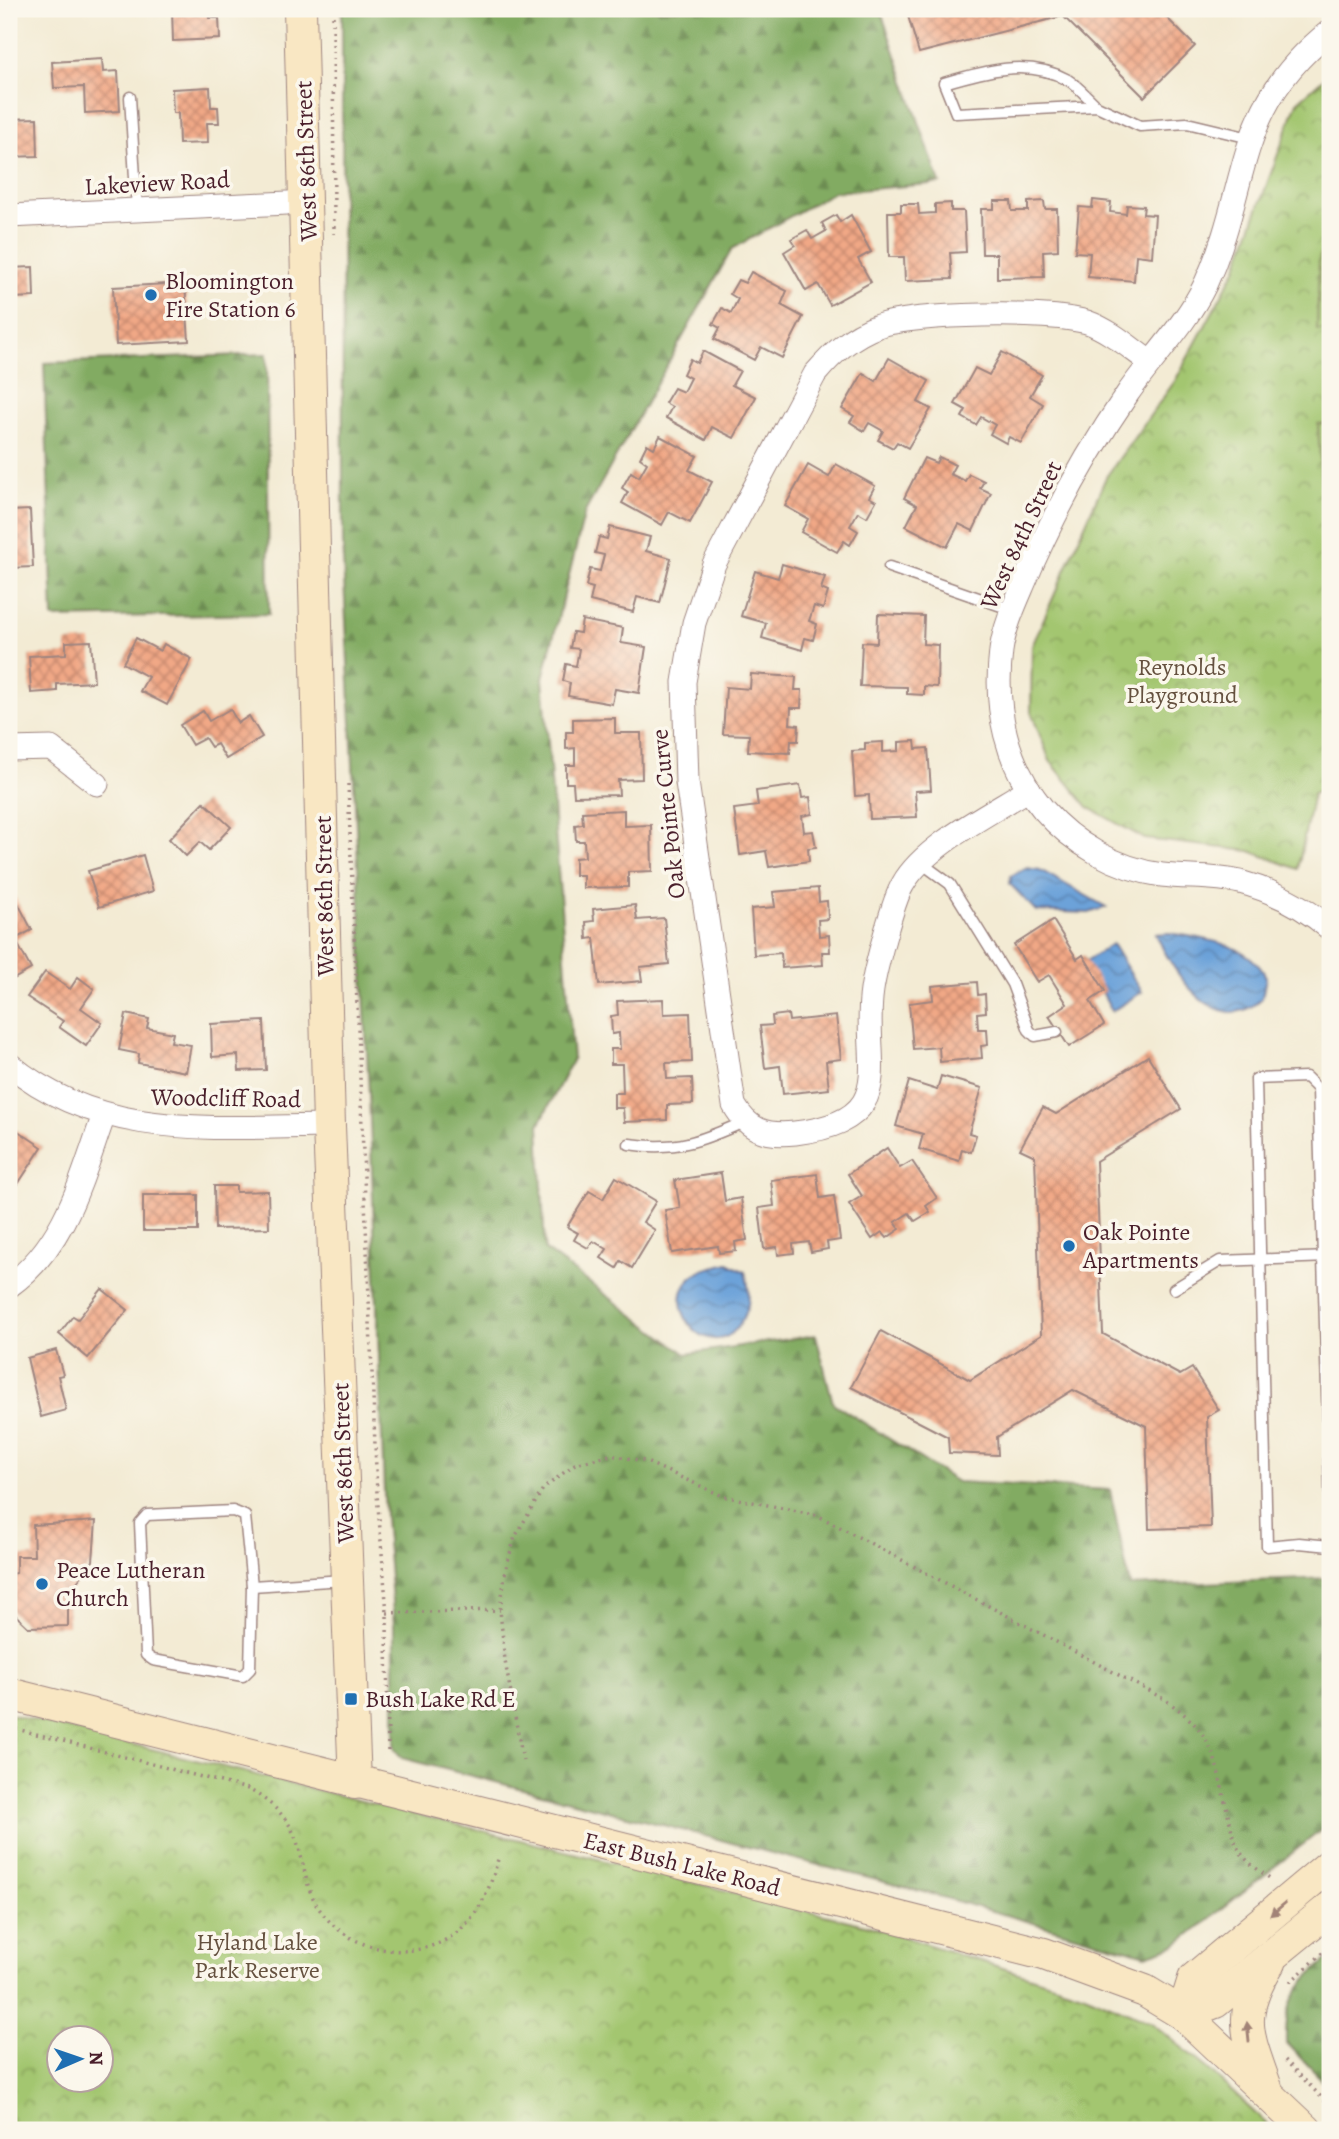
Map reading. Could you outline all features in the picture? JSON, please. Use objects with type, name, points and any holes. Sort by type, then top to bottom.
[{"type":"street","name":"West 86th Street","points":[[300,9],[308,202],[329,1126],[355,1783]]},
{"type":"street","name":"West 84th Street","points":[[1330,32],[1302,54],[1276,85],[1250,138],[1228,226],[1204,286],[1082,464],[1043,538],[1013,610],[1001,648],[1001,716],[1009,748],[1029,789],[1062,828],[1091,850],[1124,866],[1159,874],[1237,881],[1279,895],[1330,929]]},
{"type":"street","name":"Lakeview Road","points":[[9,216],[308,202]]},
{"type":"street","name":"Oak Pointe Curve","points":[[744,1122],[734,1105],[687,782],[684,682],[694,623],[714,564],[802,398],[815,374],[835,350],[856,336],[880,326],[921,319],[1066,317],[1105,330],[1150,362]]},
{"type":"street","points":[[9,749],[51,748],[97,784]]},
{"type":"street","points":[[744,1122],[759,1132],[778,1135],[826,1129],[859,1107],[869,1090],[874,1070],[872,991],[900,887],[911,869],[920,862],[1029,789]]},
{"type":"street","name":"Woodcliff Road","points":[[9,1064],[23,1076],[104,1115],[161,1127],[329,1126]]},
{"type":"street","points":[[9,1286],[25,1274],[50,1247],[69,1214],[104,1115]]},
{"type":"street","name":"East Bush Lake Road","points":[[9,1694],[1044,1954],[1145,1991],[1182,2014],[1306,2130]]},
{"type":"street","points":[[1182,2014],[1194,1979],[1330,1865]]},
{"type":"street","points":[[1182,2014],[1215,2002],[1330,1908]]},
{"type":"street","points":[[1269,2096],[1248,2040],[1247,2021],[1257,1983],[1276,1952]]},
{"type":"lane","points":[[1097,106],[956,113],[944,83],[993,69],[1032,68],[1068,80],[1097,106],[1140,126],[1187,124],[1250,138]]},
{"type":"lane","points":[[130,97],[137,210]]},
{"type":"lane","points":[[889,568],[1013,610]]},
{"type":"lane","points":[[920,862],[950,884],[1012,984],[1029,1030],[1035,1036],[1057,1032]]},
{"type":"lane","points":[[1330,1493],[1326,1257],[1318,1089],[1306,1077],[1256,1079],[1267,1546],[1299,1543],[1330,1546]]},
{"type":"lane","points":[[629,1144],[656,1148],[680,1146],[702,1141],[744,1122]]},
{"type":"lane","points":[[1174,1289],[1220,1261],[1326,1257]]},
{"type":"lane","points":[[239,1512],[245,1516],[252,1586],[250,1670],[243,1676],[153,1660],[146,1655],[139,1523],[147,1516],[239,1512]]},
{"type":"lane","points":[[252,1586],[347,1580]]},
{"type":"path","points":[[333,9],[334,239]]},
{"type":"path","points":[[348,774],[377,1494],[387,1613],[388,1756]]},
{"type":"path","points":[[523,1760],[505,1661],[500,1610],[506,1568],[515,1537],[544,1489],[558,1475],[594,1458],[610,1455],[644,1461],[723,1496],[817,1515],[1184,1712],[1207,1740],[1216,1758],[1237,1848],[1247,1860],[1271,1879]]},
{"type":"path","points":[[387,1613],[500,1610]]},
{"type":"path","points":[[9,1727],[248,1789],[264,1798],[289,1825],[319,1909],[345,1935],[380,1949],[419,1950],[452,1937],[477,1913],[493,1881],[498,1859]]},
{"type":"path","points":[[1285,1989],[1330,1947]]},
{"type":"path","points":[[1284,2058],[1330,2106]]},
{"type":"green space","points":[[342,9],[880,9],[940,183],[834,192],[732,249],[585,512],[543,678],[573,1059],[539,1125],[545,1250],[686,1354],[816,1335],[833,1403],[957,1482],[1110,1490],[1130,1586],[1330,1578],[1330,1823],[1176,1945],[1146,1955],[935,1895],[402,1758],[394,1748],[394,1625],[385,1517],[369,1094],[343,559]]},
{"type":"green space","name":"Reynolds Playground","points":[[1330,73],[1330,792],[1313,793],[1298,869],[1250,851],[1145,839],[1088,807],[1050,761],[1031,712],[1032,646],[1106,477],[1175,381],[1236,269],[1297,102]]},
{"type":"green space","points":[[1330,229],[1330,330],[1317,330],[1319,259]]},
{"type":"green space","points":[[267,354],[269,614],[53,618],[44,363]]},
{"type":"green space","points":[[1330,423],[1330,543],[1324,532],[1318,424]]},
{"type":"green space","name":"Hyland Lake Park Reserve","points":[[9,1714],[869,1926],[1085,1994],[1152,2023],[1208,2069],[1273,2130],[9,2130]]},
{"type":"green space","points":[[1330,1957],[1330,2088],[1286,2042],[1286,2027],[1291,2003],[1296,1994],[1309,1976]]},
{"type":"water","points":[[1026,868],[1040,870],[1106,907],[1089,913],[1036,911],[1010,884],[1011,876]]},
{"type":"water","points":[[1169,933],[1224,944],[1249,956],[1266,977],[1262,998],[1245,1009],[1229,1012],[1213,1007],[1198,997],[1173,966],[1156,934]]},
{"type":"water","points":[[1112,944],[1142,992],[1112,1011],[1086,961]]},
{"type":"water","points":[[728,1263],[745,1272],[749,1292],[748,1305],[740,1324],[727,1336],[713,1339],[700,1334],[690,1324],[683,1311],[682,1296],[687,1282],[701,1271]]},
{"type":"building","points":[[172,9],[209,9],[209,18],[219,18],[220,39],[173,41]]},
{"type":"building","points":[[906,9],[1158,9],[1195,46],[1144,97],[1063,16],[919,53]]},
{"type":"building","points":[[102,59],[103,72],[118,71],[120,111],[85,113],[84,87],[54,88],[52,62]]},
{"type":"building","points":[[210,87],[211,107],[218,107],[219,123],[207,123],[208,143],[179,144],[178,113],[173,113],[172,89]]},
{"type":"building","points":[[37,118],[38,156],[9,157],[9,119]]},
{"type":"building","points":[[1093,200],[1111,202],[1110,212],[1126,214],[1127,205],[1144,206],[1143,214],[1155,215],[1152,257],[1136,255],[1134,281],[1088,277],[1090,253],[1075,252],[1079,207],[1092,208]]},
{"type":"building","points":[[994,201],[1011,201],[1012,211],[1028,211],[1028,202],[1044,201],[1045,209],[1057,209],[1058,250],[1043,251],[1044,277],[997,278],[997,254],[982,254],[981,209],[994,209]]},
{"type":"building","points":[[951,203],[951,211],[964,211],[966,252],[950,253],[952,279],[905,281],[904,257],[889,257],[888,212],[901,212],[901,204],[918,204],[919,214],[935,213],[935,204]]},
{"type":"building","points":[[836,215],[840,222],[851,215],[871,252],[858,259],[871,282],[830,305],[818,284],[806,291],[784,252],[795,245],[791,239],[807,230],[812,239],[826,231],[822,223]]},
{"type":"building","points":[[33,267],[34,297],[11,298],[9,302],[9,268]]},
{"type":"building","points":[[751,272],[787,291],[781,305],[803,317],[782,358],[761,347],[754,360],[714,339],[720,328],[713,324],[722,308],[731,313],[738,299],[730,294],[738,280],[745,283]]},
{"type":"building","points":[[185,283],[189,341],[116,345],[113,287]]},
{"type":"building","points":[[703,351],[740,371],[732,385],[756,397],[734,438],[712,427],[706,440],[666,418],[672,407],[665,403],[674,388],[683,392],[690,378],[683,374],[690,359],[697,363]]},
{"type":"building","points":[[1002,352],[1042,375],[1030,396],[1043,404],[1021,443],[1009,437],[1006,443],[990,434],[995,425],[981,417],[976,425],[962,417],[966,410],[955,404],[975,368],[989,375]]},
{"type":"building","points":[[889,358],[929,381],[918,402],[931,409],[908,448],[897,442],[893,448],[878,440],[883,431],[869,423],[864,431],[850,422],[854,416],[842,409],[863,373],[876,381]]},
{"type":"building","points":[[660,436],[697,456],[689,470],[712,482],[690,523],[669,512],[662,525],[622,503],[628,492],[622,488],[631,472],[639,477],[647,463],[640,458],[647,444],[654,448]]},
{"type":"building","points":[[939,457],[955,465],[950,474],[965,481],[969,474],[984,481],[980,488],[991,493],[973,531],[959,524],[947,547],[906,526],[917,505],[904,498],[924,458],[936,463]]},
{"type":"building","points":[[836,464],[875,486],[869,497],[876,501],[867,517],[858,512],[850,526],[858,531],[850,545],[844,541],[837,552],[801,532],[808,519],[785,506],[808,465],[829,477]]},
{"type":"building","points":[[30,510],[33,567],[9,568],[9,511]]},
{"type":"building","points":[[610,527],[650,537],[646,551],[671,558],[660,603],[637,597],[633,612],[590,601],[593,588],[586,586],[590,569],[600,571],[604,555],[595,553],[599,537],[607,539]]},
{"type":"building","points":[[782,564],[825,577],[821,589],[828,592],[823,609],[814,606],[809,621],[817,624],[813,640],[805,638],[802,650],[762,638],[766,623],[741,616],[755,571],[778,578]]},
{"type":"building","points":[[878,614],[924,616],[923,644],[938,645],[937,687],[924,686],[924,695],[907,694],[907,687],[860,686],[862,642],[877,643]]},
{"type":"building","points":[[582,620],[623,628],[621,643],[646,647],[639,693],[615,689],[612,704],[568,696],[570,683],[563,681],[566,664],[576,666],[579,649],[570,648],[573,632],[580,633]]},
{"type":"building","points":[[136,638],[160,651],[164,644],[192,659],[167,705],[140,691],[148,677],[123,663]]},
{"type":"building","points":[[91,641],[94,682],[57,684],[57,691],[31,693],[29,656],[66,654],[66,642]]},
{"type":"building","points":[[751,674],[796,677],[795,690],[802,690],[801,708],[791,708],[790,724],[799,725],[798,741],[791,741],[790,753],[748,751],[749,735],[723,734],[726,687],[750,689]]},
{"type":"building","points":[[230,709],[238,723],[249,716],[262,737],[226,759],[217,744],[211,747],[205,738],[192,745],[180,725],[203,711],[209,721]]},
{"type":"building","points":[[615,718],[615,733],[641,733],[642,779],[618,780],[619,795],[574,796],[573,783],[566,783],[566,765],[575,765],[575,748],[566,749],[566,732],[573,732],[573,719]]},
{"type":"building","points":[[915,741],[916,749],[928,748],[931,790],[915,791],[917,817],[870,819],[869,795],[855,796],[852,751],[865,750],[865,743],[883,742],[883,752],[899,751],[899,742]]},
{"type":"building","points":[[800,785],[802,798],[810,797],[812,814],[802,816],[804,832],[813,831],[816,847],[808,848],[809,861],[769,867],[766,851],[740,855],[734,809],[758,806],[756,791]]},
{"type":"building","points":[[204,802],[231,827],[209,850],[200,842],[186,856],[169,839]]},
{"type":"building","points":[[624,810],[624,826],[651,825],[652,871],[628,872],[628,887],[583,888],[583,875],[575,875],[575,858],[585,857],[584,841],[576,841],[575,825],[583,824],[582,812]]},
{"type":"building","points":[[143,855],[153,891],[99,907],[88,871]]},
{"type":"building","points":[[9,886],[32,930],[15,939],[31,969],[10,981]]},
{"type":"building","points":[[818,888],[819,902],[827,901],[828,919],[818,920],[819,936],[829,935],[830,952],[822,952],[823,965],[782,968],[781,953],[754,955],[751,909],[775,907],[773,892]]},
{"type":"building","points":[[635,905],[637,920],[664,918],[669,964],[640,967],[642,981],[599,985],[594,938],[587,939],[586,922],[594,921],[593,909]]},
{"type":"building","points":[[1053,920],[1077,959],[1083,955],[1105,991],[1090,1001],[1104,1025],[1069,1047],[1049,1016],[1067,1004],[1049,975],[1037,982],[1014,945]]},
{"type":"building","points":[[45,972],[70,989],[78,977],[94,989],[81,1008],[102,1023],[86,1046],[59,1027],[63,1021],[27,997]]},
{"type":"building","points":[[977,982],[978,995],[985,994],[986,1012],[977,1013],[978,1029],[987,1029],[988,1045],[981,1046],[982,1058],[940,1062],[939,1047],[913,1049],[909,1003],[933,1000],[932,986]]},
{"type":"building","points":[[663,999],[664,1014],[690,1013],[692,1062],[666,1063],[667,1079],[692,1078],[693,1104],[667,1105],[667,1120],[624,1122],[623,1108],[614,1108],[614,1093],[623,1093],[622,1064],[611,1064],[611,1049],[620,1049],[619,1033],[612,1034],[611,1016],[618,1015],[617,1001]]},
{"type":"building","points":[[126,1014],[149,1019],[147,1028],[173,1033],[171,1042],[191,1045],[186,1072],[138,1063],[139,1054],[119,1050]]},
{"type":"building","points":[[788,1014],[789,1021],[836,1016],[841,1059],[826,1061],[829,1089],[783,1094],[780,1066],[765,1068],[760,1026],[773,1025],[772,1016]]},
{"type":"building","points":[[264,1021],[266,1070],[239,1071],[238,1055],[212,1057],[211,1024]]},
{"type":"building","name":"Oak Pointe Apartments","points":[[1148,1056],[1181,1109],[1096,1161],[1103,1334],[1180,1375],[1192,1368],[1219,1410],[1207,1417],[1211,1527],[1149,1529],[1146,1426],[1073,1390],[997,1437],[998,1455],[949,1453],[948,1437],[851,1387],[881,1331],[970,1380],[1041,1335],[1035,1156],[1020,1149],[1043,1107],[1056,1114]]},
{"type":"building","points":[[941,1076],[982,1088],[969,1133],[976,1135],[971,1152],[962,1149],[959,1161],[919,1149],[923,1134],[896,1126],[909,1081],[937,1090]]},
{"type":"building","points":[[9,1125],[42,1147],[18,1184],[9,1177]]},
{"type":"building","points":[[887,1148],[900,1168],[912,1161],[937,1198],[926,1206],[930,1212],[915,1221],[909,1213],[895,1222],[900,1229],[887,1238],[882,1232],[872,1239],[849,1204],[862,1196],[848,1174]]},
{"type":"building","points":[[721,1173],[725,1201],[741,1198],[747,1240],[735,1242],[736,1251],[719,1253],[718,1246],[672,1253],[665,1210],[680,1208],[675,1180]]},
{"type":"building","points":[[817,1174],[820,1198],[834,1196],[840,1240],[827,1242],[828,1249],[811,1252],[809,1242],[793,1244],[794,1253],[778,1255],[777,1247],[764,1249],[759,1208],[774,1206],[771,1180]]},
{"type":"building","points":[[616,1177],[656,1201],[643,1222],[655,1230],[632,1268],[621,1261],[617,1268],[601,1258],[607,1249],[593,1241],[588,1248],[574,1240],[578,1233],[567,1227],[589,1191],[603,1199]]},
{"type":"building","points":[[214,1186],[236,1186],[236,1192],[268,1191],[269,1228],[215,1229]]},
{"type":"building","points":[[143,1195],[198,1195],[198,1231],[143,1231]]},
{"type":"building","points":[[102,1289],[128,1310],[88,1358],[59,1334],[73,1316],[78,1319]]},
{"type":"building","points":[[56,1350],[63,1375],[58,1376],[66,1410],[41,1417],[27,1358]]},
{"type":"building","name":"Peace Lutheran Church","points":[[96,1521],[93,1561],[68,1594],[68,1626],[28,1627],[9,1609],[9,1574],[16,1573],[16,1556],[34,1556],[33,1525]]},
{"type":"place","name":"Bloomington Fire Station 6","points":[[151,295]]},
{"type":"place","name":"Oak Pointe Apartments","points":[[1069,1246]]},
{"type":"place","name":"Peace Lutheran Church","points":[[42,1584]]},
{"type":"place","name":"Bush Lake Rd E","points":[[351,1699]]}]
